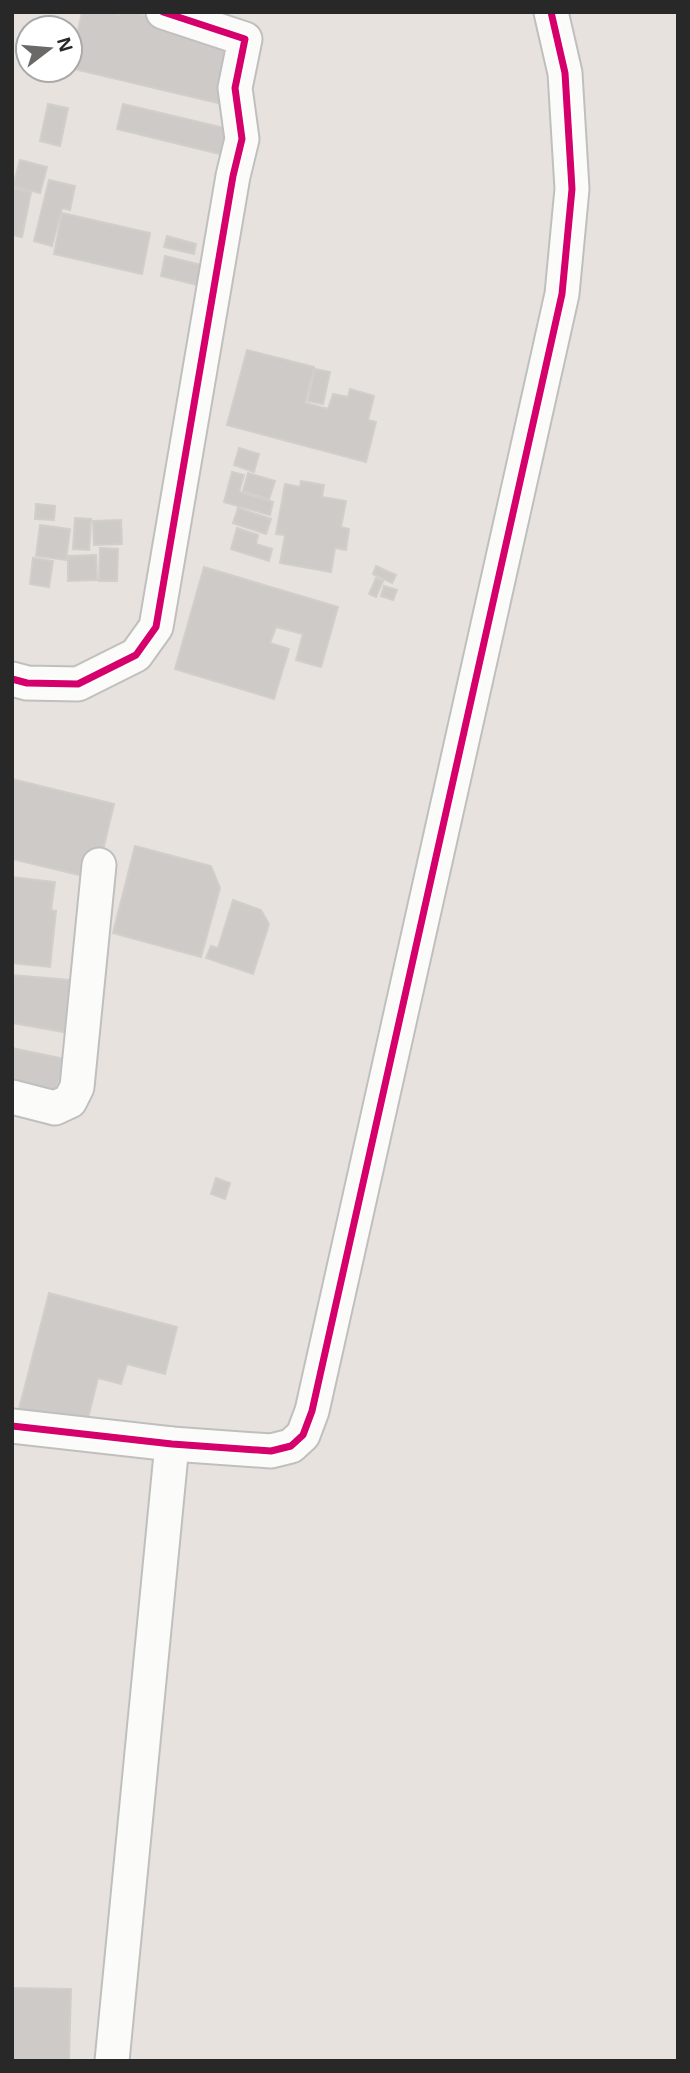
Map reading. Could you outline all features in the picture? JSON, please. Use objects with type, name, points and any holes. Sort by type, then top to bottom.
[{"type":"street","points":[[12,679],[27,683],[78,684],[136,655],[156,627],[233,176],[242,139],[234,88],[245,39],[163,12]]},
{"type":"street","points":[[12,1426],[172,1444],[271,1451],[291,1446],[303,1434],[312,1411],[562,294],[572,189],[565,73],[551,12]]},
{"type":"street","points":[[12,1097],[55,1108],[71,1101],[77,1087],[99,865]]},
{"type":"street","points":[[112,2061],[172,1444]]},
{"type":"building","points":[[107,12],[120,15],[121,12],[130,12],[237,38],[222,104],[84,71],[84,14],[82,14]]},
{"type":"building","points":[[48,104],[68,108],[60,146],[40,141]]},
{"type":"building","points":[[123,104],[237,131],[232,157],[117,129]]},
{"type":"building","points":[[20,160],[47,167],[40,193],[13,186]]},
{"type":"building","points":[[49,180],[75,186],[70,210],[62,208],[52,246],[34,241]]},
{"type":"building","points":[[12,188],[31,192],[22,237],[12,235]]},
{"type":"building","points":[[62,213],[150,233],[142,274],[54,254]]},
{"type":"building","points":[[167,236],[196,244],[194,254],[164,247]]},
{"type":"building","points":[[165,256],[201,265],[197,285],[161,276]]},
{"type":"building","points":[[247,350],[314,367],[305,403],[328,409],[333,394],[348,397],[350,389],[374,396],[368,420],[376,422],[366,462],[227,425]]},
{"type":"building","points":[[315,369],[330,372],[323,404],[308,401]]},
{"type":"building","points":[[239,448],[259,454],[254,472],[234,465]]},
{"type":"building","points":[[232,472],[244,475],[239,492],[273,502],[270,515],[224,502]]},
{"type":"building","points":[[248,473],[275,481],[269,499],[243,491]]},
{"type":"building","points":[[301,481],[324,485],[322,497],[346,501],[341,527],[349,529],[346,550],[335,548],[331,572],[280,563],[285,535],[276,534],[285,484],[300,487]]},
{"type":"building","points":[[36,504],[55,506],[54,520],[35,519]]},
{"type":"building","points":[[238,508],[271,519],[266,534],[233,523]]},
{"type":"building","points":[[75,518],[91,519],[89,550],[73,549]]},
{"type":"building","points":[[121,520],[122,544],[94,545],[93,521]]},
{"type":"building","points":[[40,525],[70,529],[66,560],[36,556]]},
{"type":"building","points":[[237,528],[258,535],[256,544],[272,549],[269,561],[231,549]]},
{"type":"building","points":[[100,548],[118,549],[117,581],[99,581]]},
{"type":"building","points":[[96,555],[97,580],[68,581],[68,556]]},
{"type":"building","points":[[33,558],[53,561],[49,587],[30,584]]},
{"type":"building","points":[[376,566],[396,575],[392,583],[373,574]]},
{"type":"building","points":[[204,567],[338,607],[321,667],[296,660],[303,634],[276,627],[270,643],[289,649],[274,699],[175,669]]},
{"type":"building","points":[[376,578],[383,581],[376,597],[369,594]]},
{"type":"building","points":[[384,586],[397,590],[393,600],[381,596]]},
{"type":"building","points":[[12,779],[114,804],[96,879],[12,859]]},
{"type":"building","points":[[135,846],[211,866],[220,888],[201,957],[113,933]]},
{"type":"building","points":[[12,877],[55,882],[51,910],[56,911],[50,967],[12,963]]},
{"type":"building","points":[[233,900],[261,910],[269,924],[253,974],[206,958],[211,946],[218,948]]},
{"type":"building","points":[[12,975],[81,981],[69,1033],[12,1023]]},
{"type":"building","points":[[12,1048],[65,1059],[56,1090],[26,1082],[24,1094],[12,1091]]},
{"type":"building","points":[[216,1178],[230,1183],[225,1199],[211,1194]]},
{"type":"building","points":[[49,1293],[177,1327],[165,1374],[127,1364],[121,1384],[98,1378],[85,1430],[18,1413]]},
{"type":"building","points":[[12,1988],[71,1989],[69,2061],[12,2061]]},
{"type":"cycle path","points":[[12,679],[27,683],[78,684],[136,655],[156,627],[233,176],[242,139],[235,88],[245,39],[163,12]]},
{"type":"cycle path","points":[[12,1426],[172,1444],[271,1451],[291,1446],[303,1435],[312,1411],[562,294],[572,189],[565,73],[551,12]]}]
